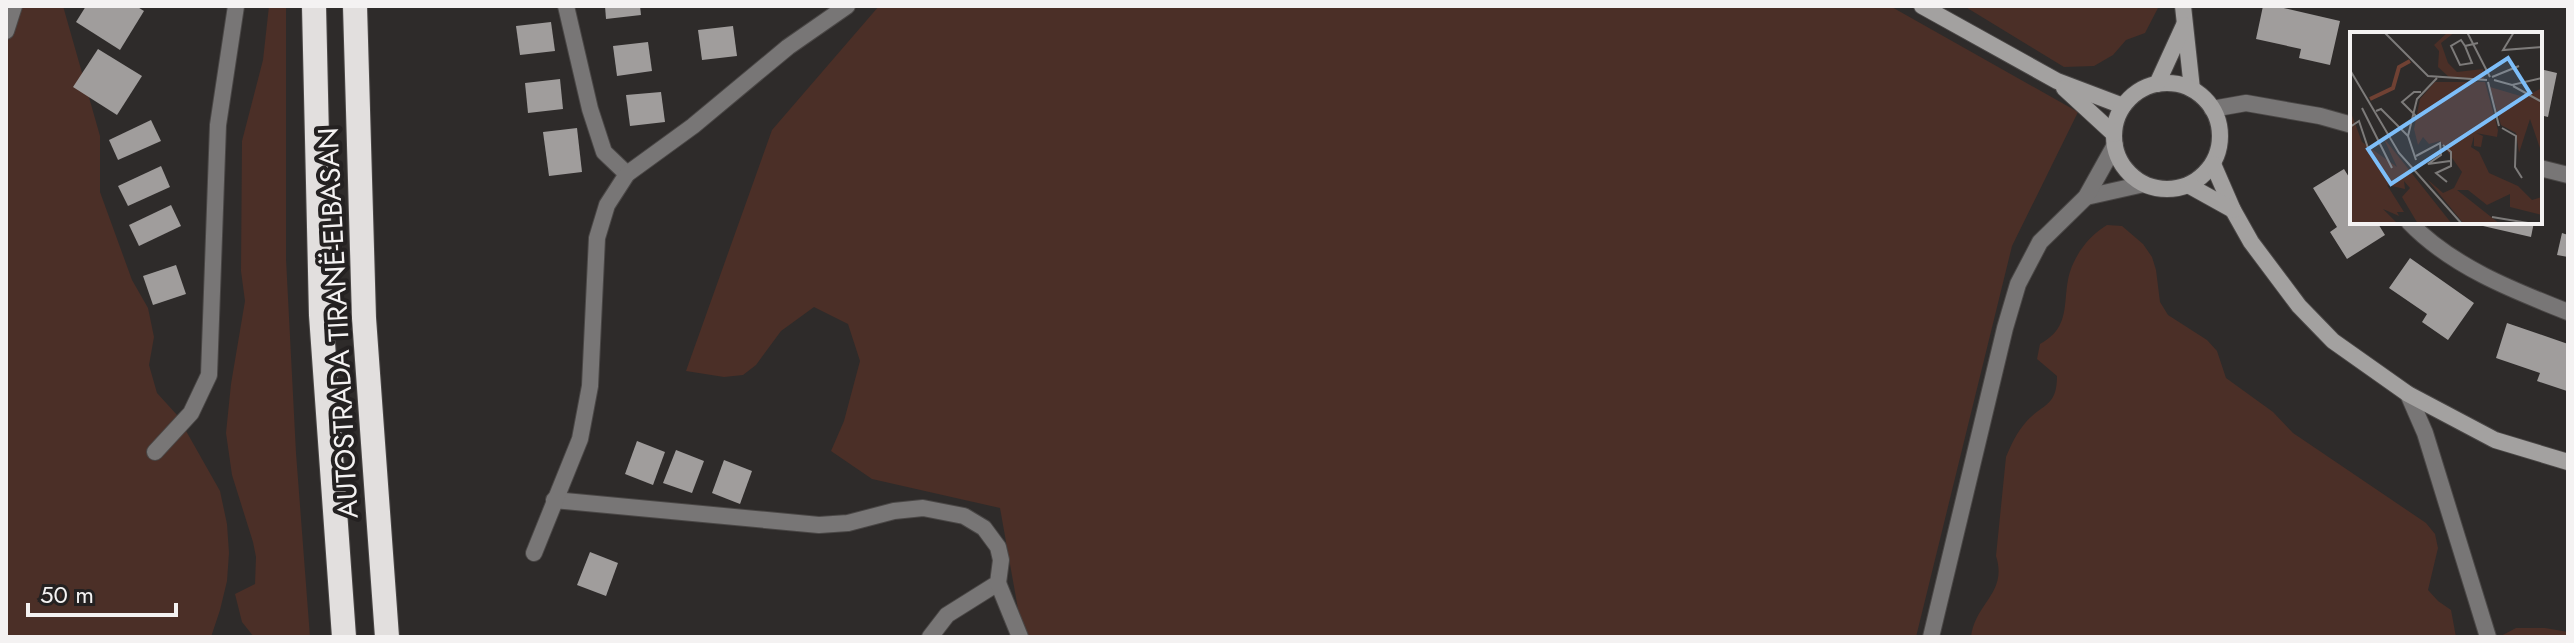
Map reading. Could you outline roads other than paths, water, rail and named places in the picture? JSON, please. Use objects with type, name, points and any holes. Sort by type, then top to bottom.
[{"type":"highway","name":"AUTOSTRADA TIRANË-ELBASAN","points":[[314,6],[321,315],[344,637]]},
{"type":"highway","name":"AUTOSTRADA TIRANË-ELBASAN","points":[[355,6],[364,318],[387,637]]},
{"type":"main road","points":[[1922,6],[2057,81],[2123,106]]},
{"type":"main road","points":[[2183,6],[2192,89]]},
{"type":"main road","points":[[2157,84],[2185,24]]},
{"type":"main road","points":[[2057,81],[2114,140],[2125,168],[2144,184],[2158,189],[2188,185],[2202,177],[2213,164],[2220,136],[2212,109],[2192,89],[2175,84],[2157,84],[2144,88],[2123,106],[2117,119],[2114,140]]},
{"type":"main road","points":[[2213,164],[2251,242],[2299,306],[2333,341],[2408,394],[2495,440],[2568,462]]},
{"type":"main road","points":[[2188,185],[2233,210]]},
{"type":"street","points":[[6,31],[14,6]]},
{"type":"street","points":[[155,452],[191,413],[209,375],[218,125],[236,6]]},
{"type":"street","points":[[566,6],[590,109],[604,152],[627,174]]},
{"type":"street","points":[[534,553],[580,439],[590,386],[597,238],[607,205],[627,174],[693,126],[788,47],[847,6]]},
{"type":"street","points":[[2212,109],[2246,103],[2350,124]]},
{"type":"street","points":[[1931,637],[2018,284],[2040,242],[2086,197],[2114,140]]},
{"type":"street","points":[[2542,168],[2568,175]]},
{"type":"street","points":[[2086,197],[2144,184]]},
{"type":"street","points":[[2411,224],[2422,235],[2487,277],[2568,312]]},
{"type":"street","points":[[2408,394],[2425,433],[2488,637]]},
{"type":"street","points":[[554,500],[819,525],[848,523],[894,511],[923,508],[964,516],[984,528],[998,547],[1001,560],[998,583],[1020,637]]},
{"type":"street","points":[[930,637],[947,615],[998,583]]}]
